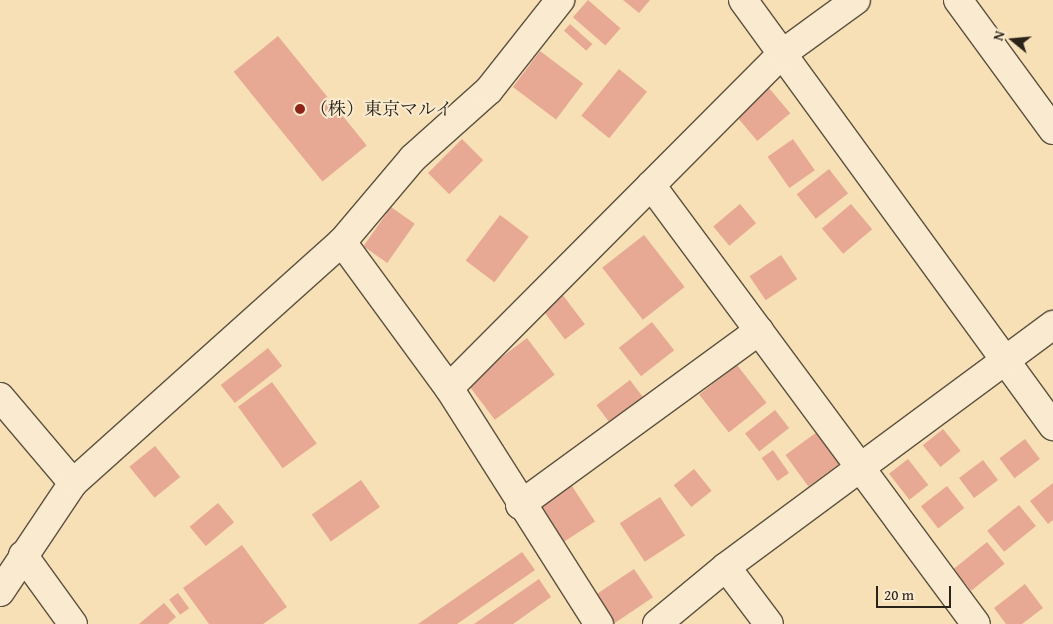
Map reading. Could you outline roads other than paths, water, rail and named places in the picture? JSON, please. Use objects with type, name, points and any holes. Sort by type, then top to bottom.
[{"type":"street","points":[[0,592],[73,483],[342,242],[413,158],[488,90],[560,0]]},
{"type":"street","points":[[743,0],[1053,426]]},
{"type":"street","points":[[449,388],[783,53],[856,0]]},
{"type":"street","points":[[958,0],[1048,113]]},
{"type":"street","points":[[651,185],[976,624]]},
{"type":"street","points":[[342,242],[449,388],[520,505],[599,624]]},
{"type":"street","points":[[657,624],[726,567],[1053,325]]},
{"type":"street","points":[[520,505],[759,332]]},
{"type":"street","points":[[0,397],[73,483]]},
{"type":"street","points":[[24,555],[73,624]]},
{"type":"street","points":[[726,567],[768,624]]},
{"type":"place","name":"（株）東京マルイ","points":[[300,109]]}]
